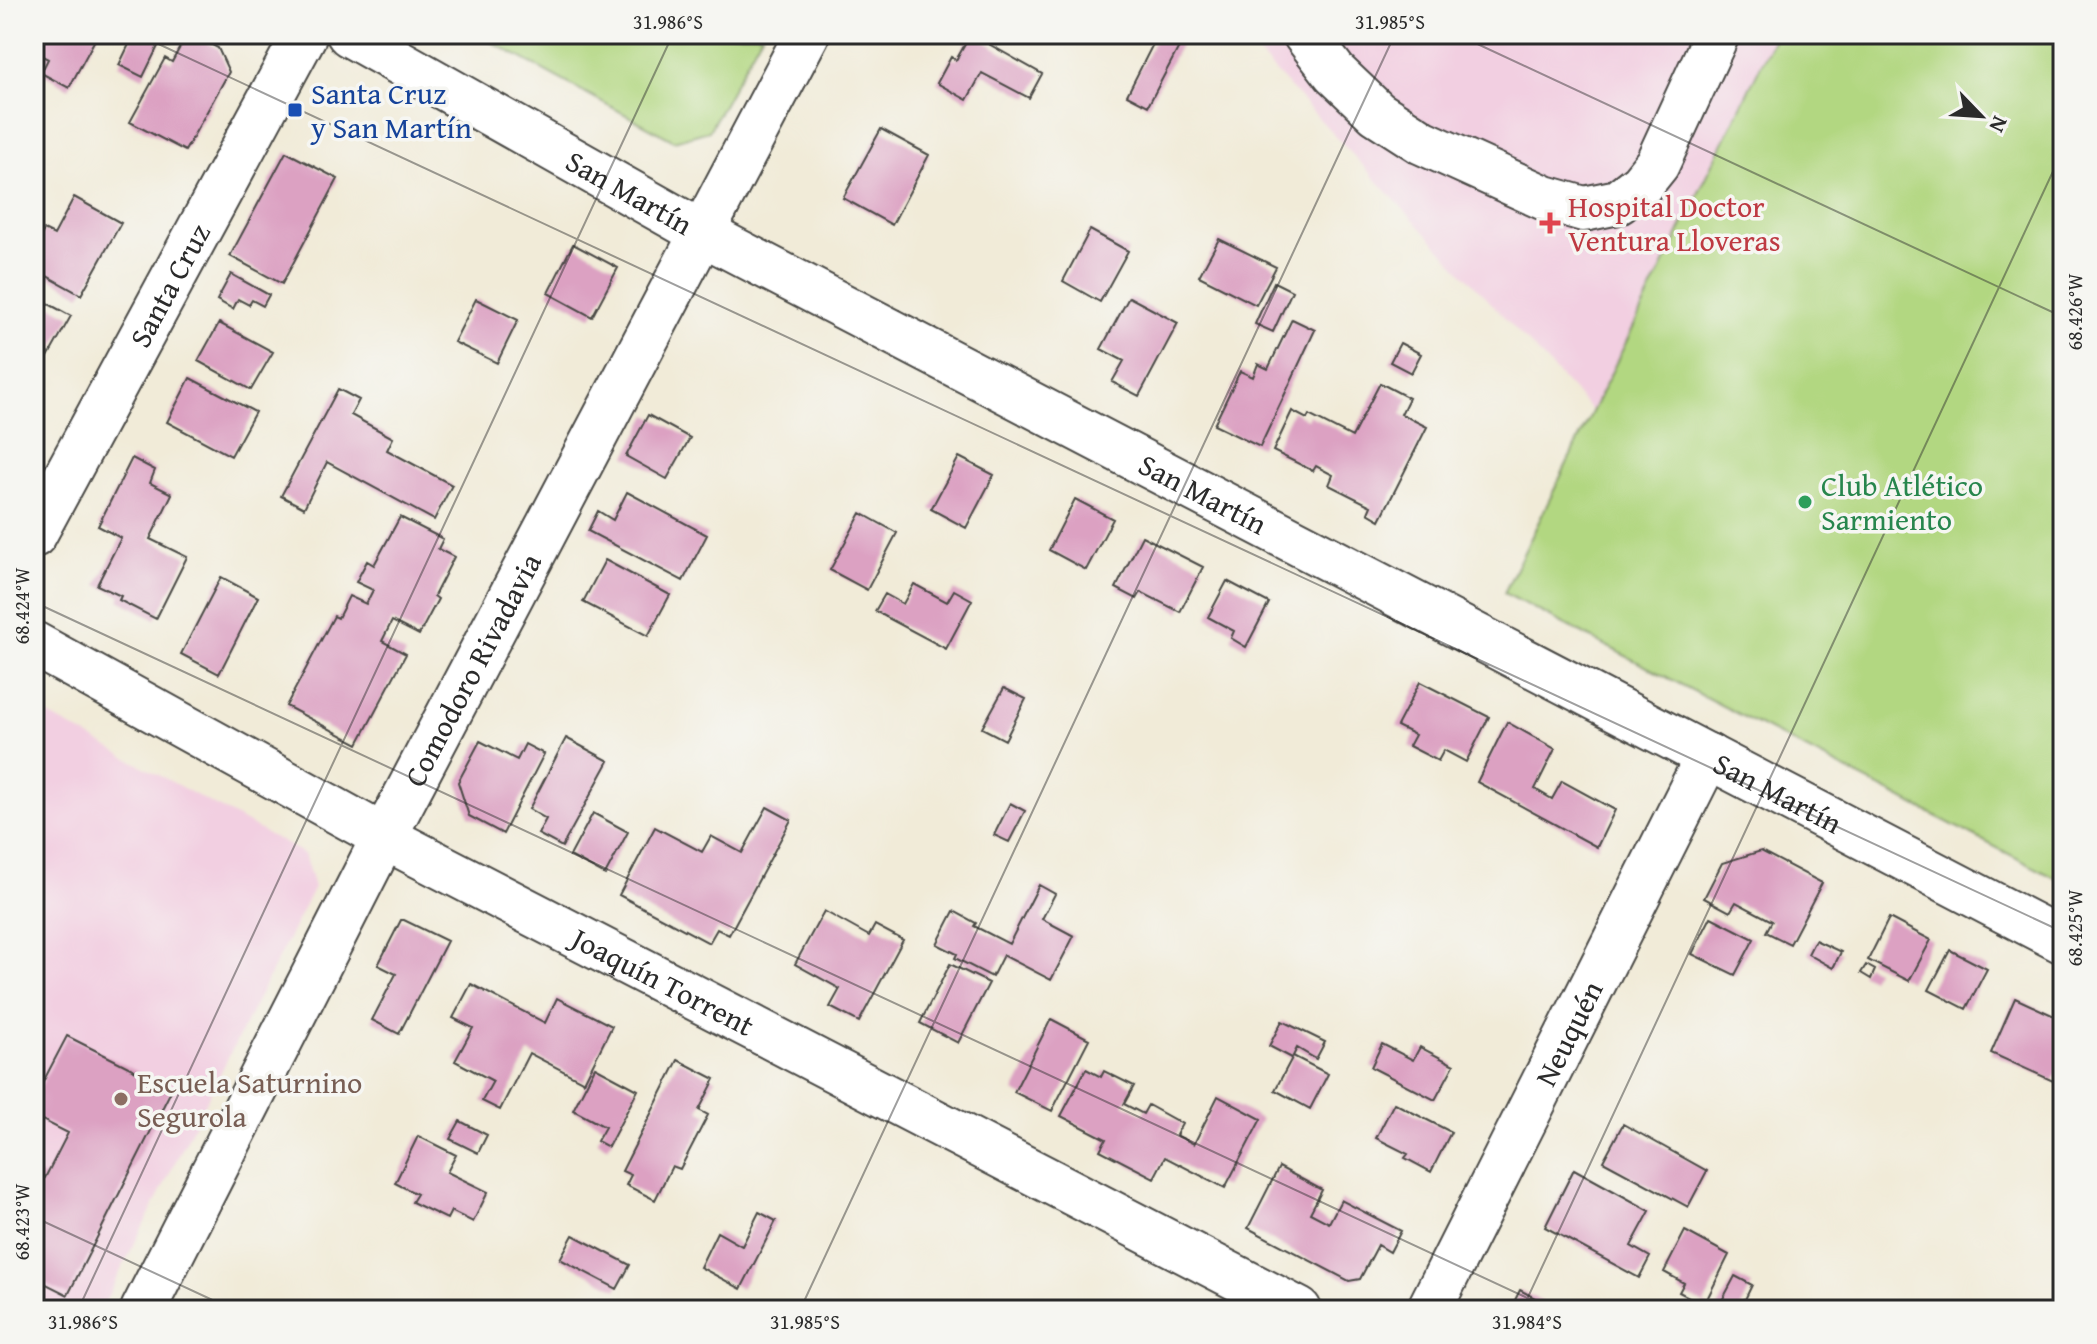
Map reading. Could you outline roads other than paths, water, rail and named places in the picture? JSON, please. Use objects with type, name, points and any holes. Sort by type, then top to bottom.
[{"type":"street","name":"Santa Cruz","points":[[34,535],[305,34]]},
{"type":"street","name":"San Martín","points":[[349,34],[702,233],[2063,941]]},
{"type":"street","name":"Comodoro Rivadavia","points":[[143,1310],[384,837],[807,34]]},
{"type":"street","points":[[1305,34],[1335,73],[1377,113],[1422,142],[1545,198],[1584,209],[1618,202],[1641,184],[1657,164],[1717,34]]},
{"type":"street","name":"Joaquín Torrent","points":[[34,644],[384,837],[1299,1310]]},
{"type":"street","name":"Neuquén","points":[[1429,1310],[1708,756]]},
{"type":"place","name":"Santa Cruz y San Martín","points":[[295,110]]},
{"type":"place","name":"Hospital Doctor Ventura Lloveras","points":[[1550,223]]},
{"type":"place","name":"Club Atlético Sarmiento","points":[[1805,502]]},
{"type":"place","name":"Escuela Saturnino Segurola","points":[[121,1099]]}]
